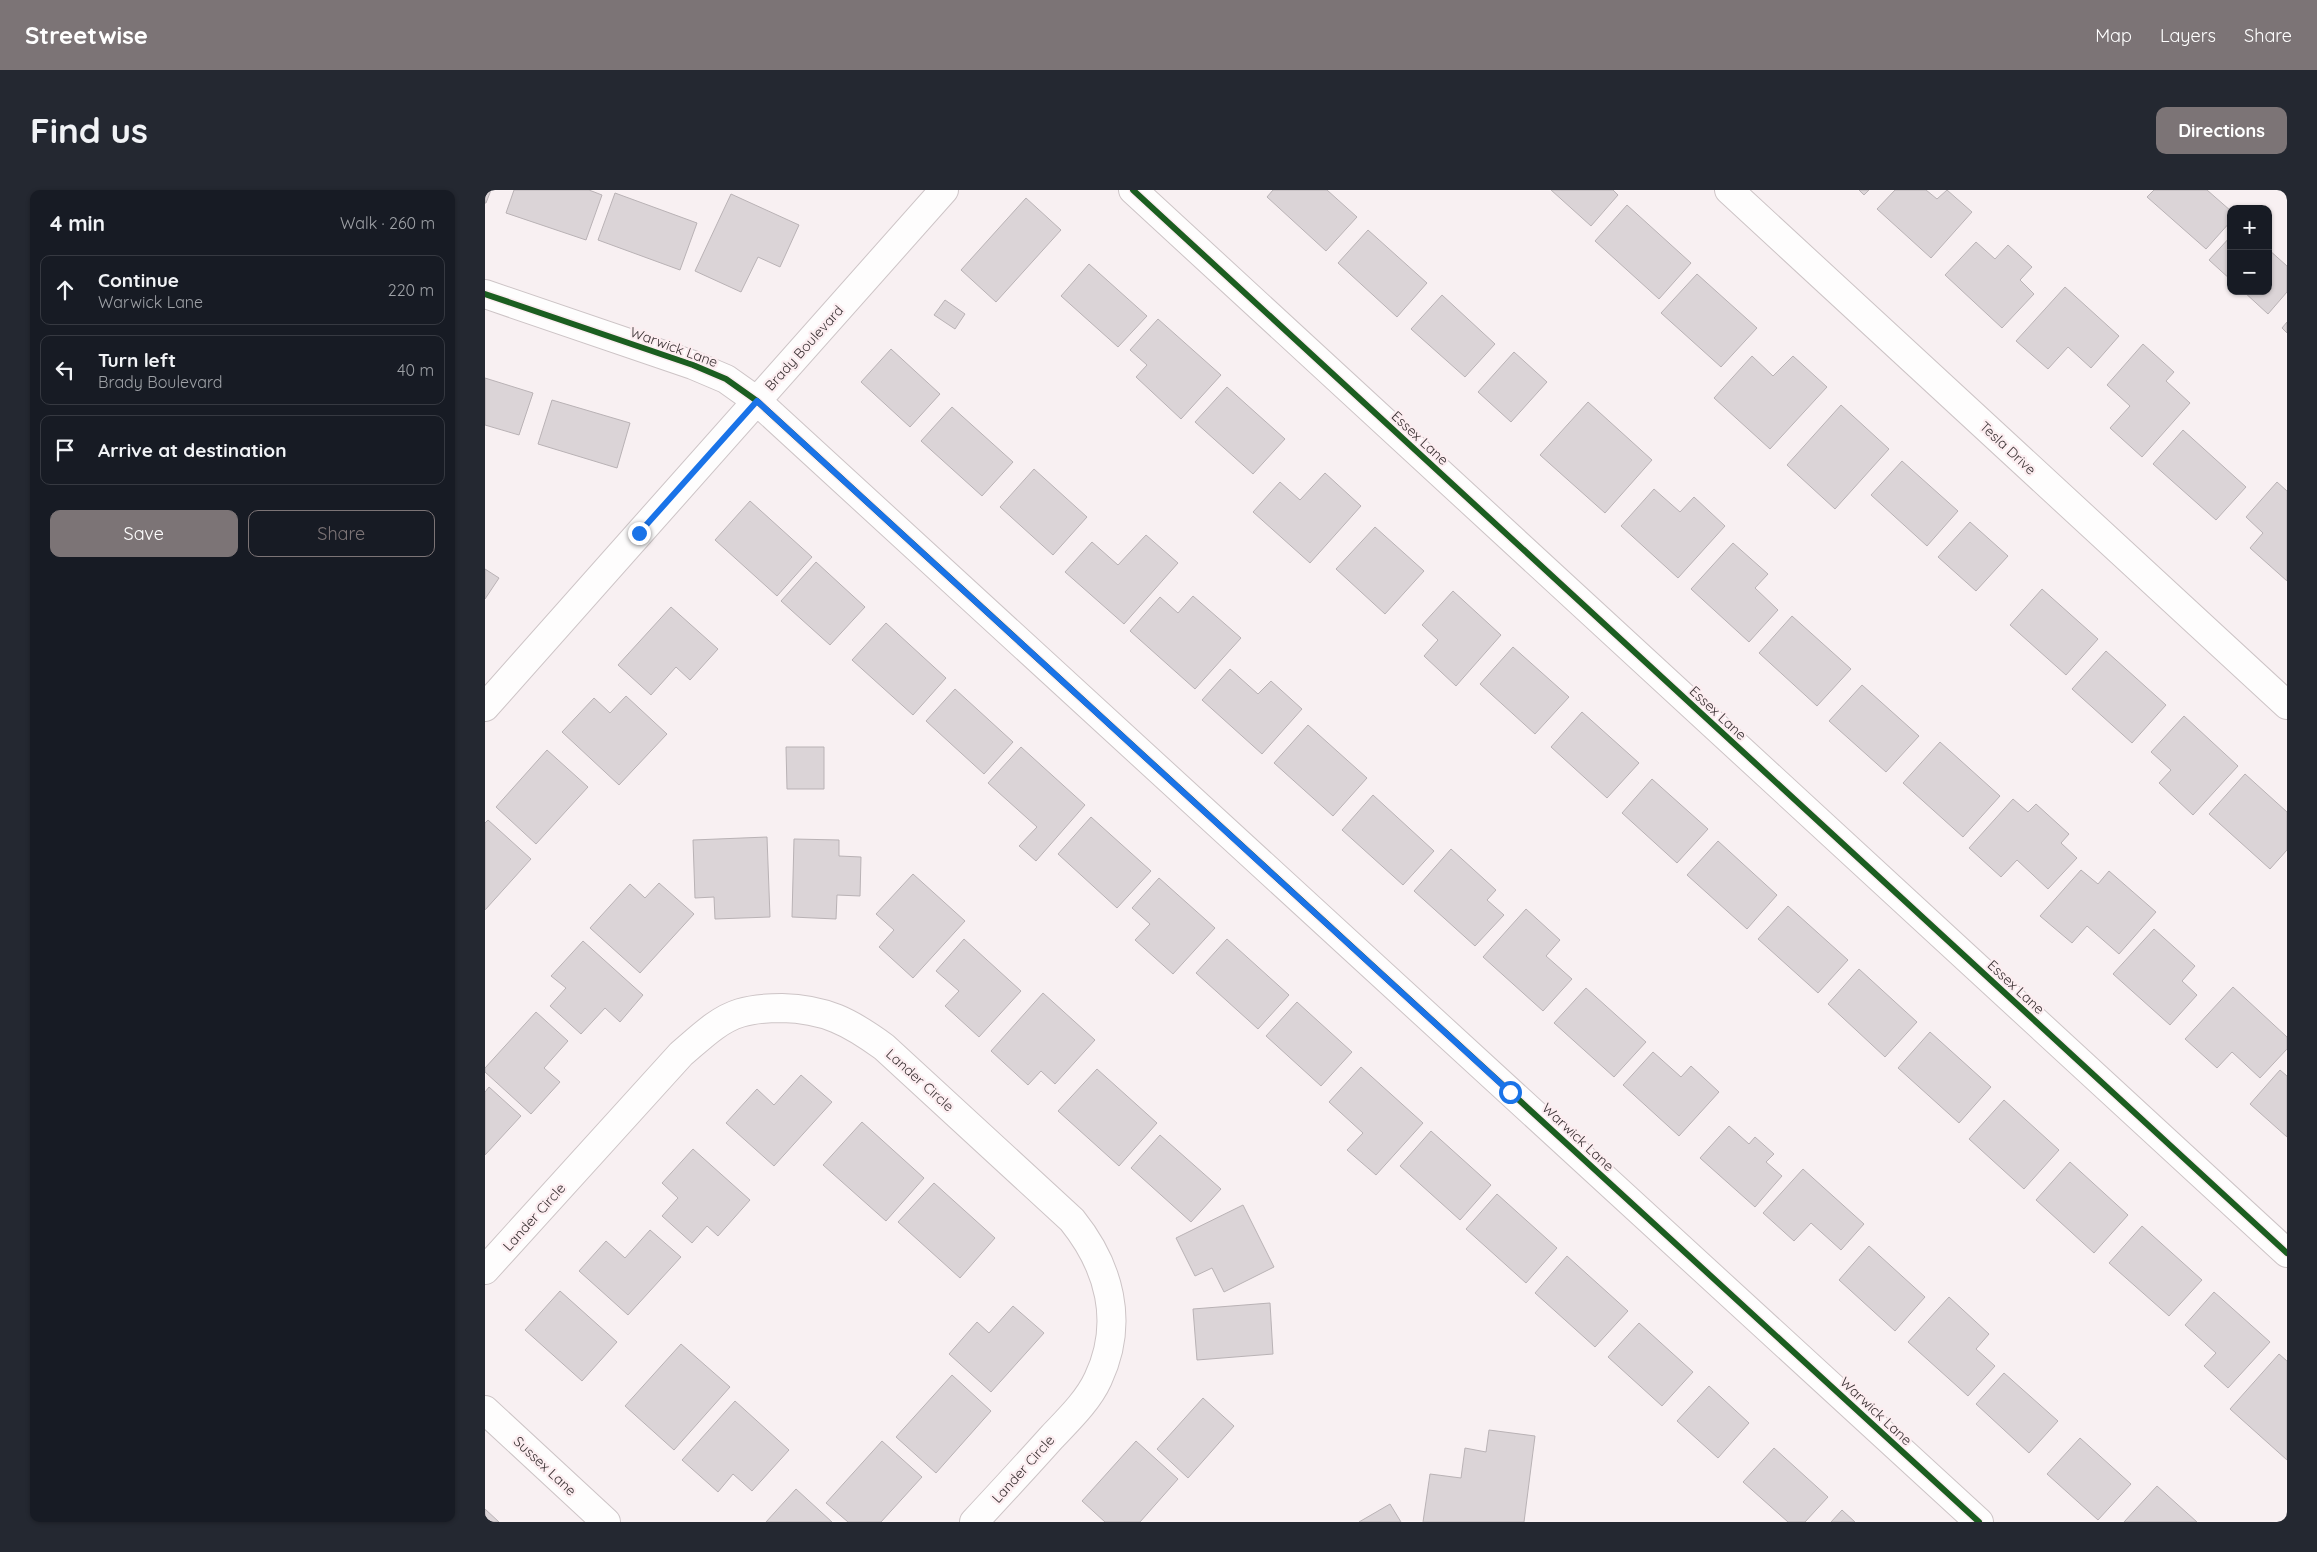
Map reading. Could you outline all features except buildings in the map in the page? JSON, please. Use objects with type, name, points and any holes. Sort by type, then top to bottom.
[{"type":"street","name":"Brady Boulevard","points":[[485,707],[944,190]]},
{"type":"street","name":"Essex Lane","points":[[1133,190],[2287,1253]]},
{"type":"street","name":"Tesla Drive","points":[[1729,190],[2287,705]]},
{"type":"street","name":"Warwick Lane","points":[[485,294],[693,365],[726,379],[757,401],[1979,1522]]},
{"type":"street","name":"Lander Circle","points":[[485,1270],[681,1054],[714,1026],[740,1013],[769,1008],[806,1009],[843,1021],[860,1029],[884,1047],[1072,1220],[1089,1242],[1107,1282],[1111,1303],[1111,1328],[1107,1354],[1098,1380],[1081,1406],[974,1522]]},
{"type":"street","name":"Sussex Lane","points":[[485,1410],[602,1521]]},
{"type":"cycle path","points":[[1133,190],[2287,1253]]},
{"type":"cycle path","points":[[485,294],[693,365],[726,379],[757,401],[1979,1522]]},
{"type":"route","points":[[639,533],[757,401],[1510,1092]]}]
